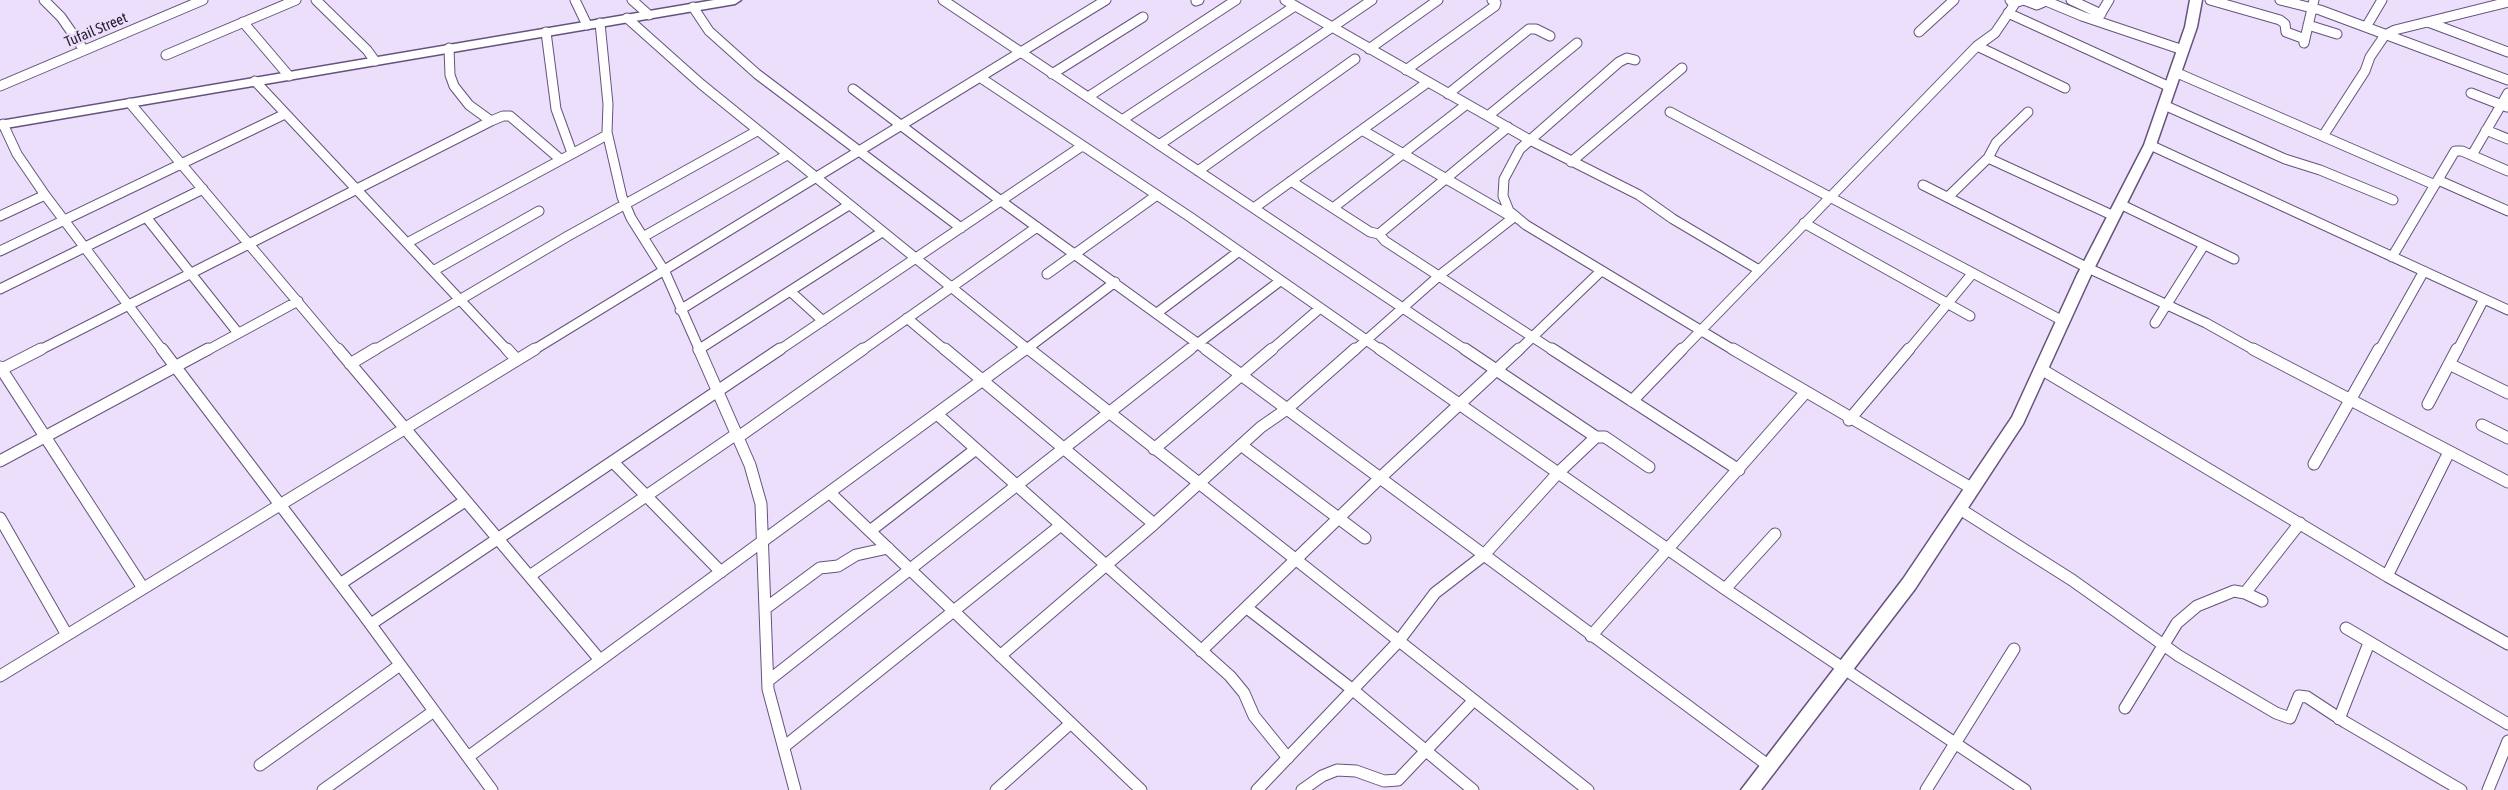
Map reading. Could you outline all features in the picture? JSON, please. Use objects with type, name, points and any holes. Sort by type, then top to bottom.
[{"type":"street","points":[[44,0],[61,17],[84,50]]},
{"type":"street","points":[[176,0],[185,8]]},
{"type":"street","name":"Tufail Street","points":[[0,86],[203,0]]},
{"type":"street","points":[[166,55],[296,0]]},
{"type":"street","points":[[316,0],[367,50],[375,61]]},
{"type":"street","points":[[575,0],[587,25]]},
{"type":"street","points":[[632,0],[648,15]]},
{"type":"street","points":[[492,790],[371,624],[45,194],[16,154],[2,124],[735,0]]},
{"type":"street","points":[[943,0],[1496,371],[1596,437],[1607,438],[1650,467]]},
{"type":"street","points":[[0,676],[279,504],[664,272],[1106,0]]},
{"type":"street","points":[[1088,97],[1236,0]]},
{"type":"street","points":[[1285,0],[1528,139],[1639,195],[1673,220],[1759,270]]},
{"type":"street","points":[[1159,145],[1372,0]]},
{"type":"street","points":[[1370,49],[1438,0]]},
{"type":"street","points":[[1406,70],[1495,6],[1496,3],[1492,0]]},
{"type":"street","points":[[1920,32],[1954,0]]},
{"type":"street","points":[[1632,401],[1704,324],[1977,46],[1995,33],[2008,13],[2012,1],[2025,0],[2037,5],[2045,1],[2099,18],[2183,50]]},
{"type":"street","points":[[2071,0],[2099,18]]},
{"type":"street","points":[[2099,18],[2109,0]]},
{"type":"street","points":[[1750,790],[1909,584],[2018,420],[2088,268],[2150,145],[2183,50],[2196,0]]},
{"type":"street","points":[[2210,0],[2233,3],[2282,21],[2285,24],[2286,32],[2305,41],[2313,4]]},
{"type":"street","points":[[2280,0],[2313,4],[2366,27],[2508,80]]},
{"type":"street","points":[[2366,27],[2382,0]]},
{"type":"street","points":[[2323,136],[2365,71],[2378,42],[2387,34],[2508,2]]},
{"type":"street","points":[[1122,120],[1295,6]]},
{"type":"street","points":[[693,7],[709,31],[758,74],[961,228]]},
{"type":"street","points":[[2008,13],[2170,87]]},
{"type":"street","points":[[1052,74],[1142,17]]},
{"type":"street","points":[[627,18],[757,130],[882,232],[1108,413],[1588,790]]},
{"type":"street","points":[[244,22],[290,76]]},
{"type":"street","points":[[2428,22],[2508,52]]},
{"type":"street","points":[[600,23],[608,104],[607,135],[626,205],[631,218],[664,272],[750,464],[761,504],[764,541],[768,681],[795,790]]},
{"type":"street","points":[[2308,25],[2337,34]]},
{"type":"street","points":[[1448,94],[1529,29],[1536,29],[1550,36]]},
{"type":"street","points":[[546,32],[556,109],[572,152]]},
{"type":"street","points":[[1488,116],[1577,43]]},
{"type":"street","points":[[1977,46],[2064,88]]},
{"type":"street","points":[[449,48],[450,76],[454,86],[469,105],[491,121]]},
{"type":"street","points":[[1514,217],[1505,204],[1503,196],[1504,179],[1515,156],[1528,139],[1619,62],[1627,58],[1634,60]]},
{"type":"street","points":[[1198,171],[1355,59]]},
{"type":"street","points":[[1571,162],[1682,68]]},
{"type":"street","points":[[2175,72],[2323,136],[2508,211]]},
{"type":"street","points":[[981,78],[1157,195],[1725,589],[2025,790]]},
{"type":"street","points":[[255,81],[517,360]]},
{"type":"street","points":[[1254,208],[1428,82]]},
{"type":"street","points":[[853,89],[1000,201],[1198,343],[1768,766]]},
{"type":"street","points":[[2471,93],[2505,106]]},
{"type":"street","points":[[2472,155],[2486,130],[2505,106],[2508,93]]},
{"type":"street","points":[[130,103],[465,501],[531,575],[600,660]]},
{"type":"street","points":[[1333,208],[1467,104]]},
{"type":"street","points":[[2164,105],[2285,160],[2320,170],[2393,200]]},
{"type":"street","points":[[1670,112],[2063,321]]},
{"type":"street","points":[[1948,197],[1988,158],[1996,143],[2028,112]]},
{"type":"street","points":[[0,251],[286,114]]},
{"type":"street","points":[[143,588],[0,369],[503,116],[510,116],[560,159]]},
{"type":"street","points":[[1379,234],[1508,127]]},
{"type":"street","points":[[350,364],[757,130]]},
{"type":"street","points":[[1362,130],[1507,215],[1514,217],[1849,420],[1973,488]]},
{"type":"street","points":[[2486,130],[2508,139]]},
{"type":"street","points":[[407,243],[572,152],[607,135]]},
{"type":"street","points":[[2150,145],[2508,310]]},
{"type":"street","points":[[371,624],[1082,146]]},
{"type":"street","points":[[2392,257],[2455,151],[2460,150],[2508,170]]},
{"type":"street","points":[[643,237],[787,155]]},
{"type":"street","points":[[1988,158],[2204,245],[2234,259]]},
{"type":"street","points":[[1291,181],[1370,232],[1379,234],[1385,241],[1739,470]]},
{"type":"street","points":[[1923,185],[2088,268],[2167,304],[2508,482]]},
{"type":"street","points":[[0,289],[203,189]]},
{"type":"street","points":[[0,216],[45,194]]},
{"type":"street","points":[[1047,274],[1157,195]]},
{"type":"street","points":[[680,310],[849,205]]},
{"type":"street","points":[[433,271],[539,211]]},
{"type":"street","points":[[146,217],[238,333]]},
{"type":"street","points":[[1000,656],[1154,524],[1275,415],[1287,409],[1440,275],[1514,217]]},
{"type":"street","points":[[1804,223],[1970,316]]},
{"type":"street","points":[[531,575],[736,436],[1037,227]]},
{"type":"street","points":[[698,350],[882,232]]},
{"type":"street","points":[[2155,323],[2204,245]]},
{"type":"street","points":[[1157,313],[1238,252]]},
{"type":"street","points":[[1201,650],[1247,608],[1380,478],[1460,406],[1601,271]]},
{"type":"street","points":[[2314,464],[2424,271]]},
{"type":"street","points":[[1849,420],[1972,274]]},
{"type":"street","points":[[768,681],[1108,413],[1280,281]]},
{"type":"street","points":[[468,757],[938,415],[1115,282]]},
{"type":"street","points":[[790,291],[824,321]]},
{"type":"street","points":[[2428,404],[2484,299]]},
{"type":"street","points":[[0,462],[298,301]]},
{"type":"street","points":[[1154,449],[1319,309]]},
{"type":"street","points":[[907,318],[1154,524]]},
{"type":"street","points":[[2449,364],[2508,393]]},
{"type":"street","points":[[2041,370],[2387,576],[2508,644]]},
{"type":"street","points":[[1591,636],[1805,394]]},
{"type":"street","points":[[938,415],[1237,683],[1244,693],[1254,716],[1288,758]]},
{"type":"street","points":[[2482,425],[2508,438]]},
{"type":"street","points":[[1257,790],[1398,642],[1435,593],[1483,556],[1558,473],[1596,437]]},
{"type":"street","points":[[1241,445],[1337,519],[1365,538]]},
{"type":"street","points":[[870,531],[976,449]]},
{"type":"street","points":[[2387,576],[2449,452]]},
{"type":"street","points":[[613,462],[644,497],[721,572]]},
{"type":"street","points":[[830,492],[1141,790]]},
{"type":"street","points":[[340,584],[465,501]]},
{"type":"street","points":[[1960,508],[2072,580],[2163,645],[2285,717],[2290,718],[2297,699],[2302,695],[2339,719],[2461,790]]},
{"type":"street","points":[[0,518],[67,635]]},
{"type":"street","points":[[2246,593],[2300,523]]},
{"type":"street","points":[[785,746],[1061,525]]},
{"type":"street","points":[[1725,589],[1775,534]]},
{"type":"street","points":[[766,608],[820,568],[838,566],[856,555],[888,548]]},
{"type":"street","points":[[2125,708],[2177,623],[2197,606],[2229,592],[2246,593],[2262,601]]},
{"type":"street","points":[[1247,608],[1353,690],[1473,790]]},
{"type":"street","points":[[2346,628],[2508,724]]},
{"type":"street","points":[[2339,719],[2369,643]]},
{"type":"street","points":[[1926,790],[2014,649]]},
{"type":"street","points":[[260,765],[400,664]]},
{"type":"street","points":[[1302,790],[1322,776],[1337,770],[1356,771],[1384,782],[1398,780],[1428,751],[1474,700]]},
{"type":"street","points":[[323,790],[434,711]]},
{"type":"street","points":[[996,790],[1070,723]]},
{"type":"street","points":[[2488,790],[2508,741]]}]
